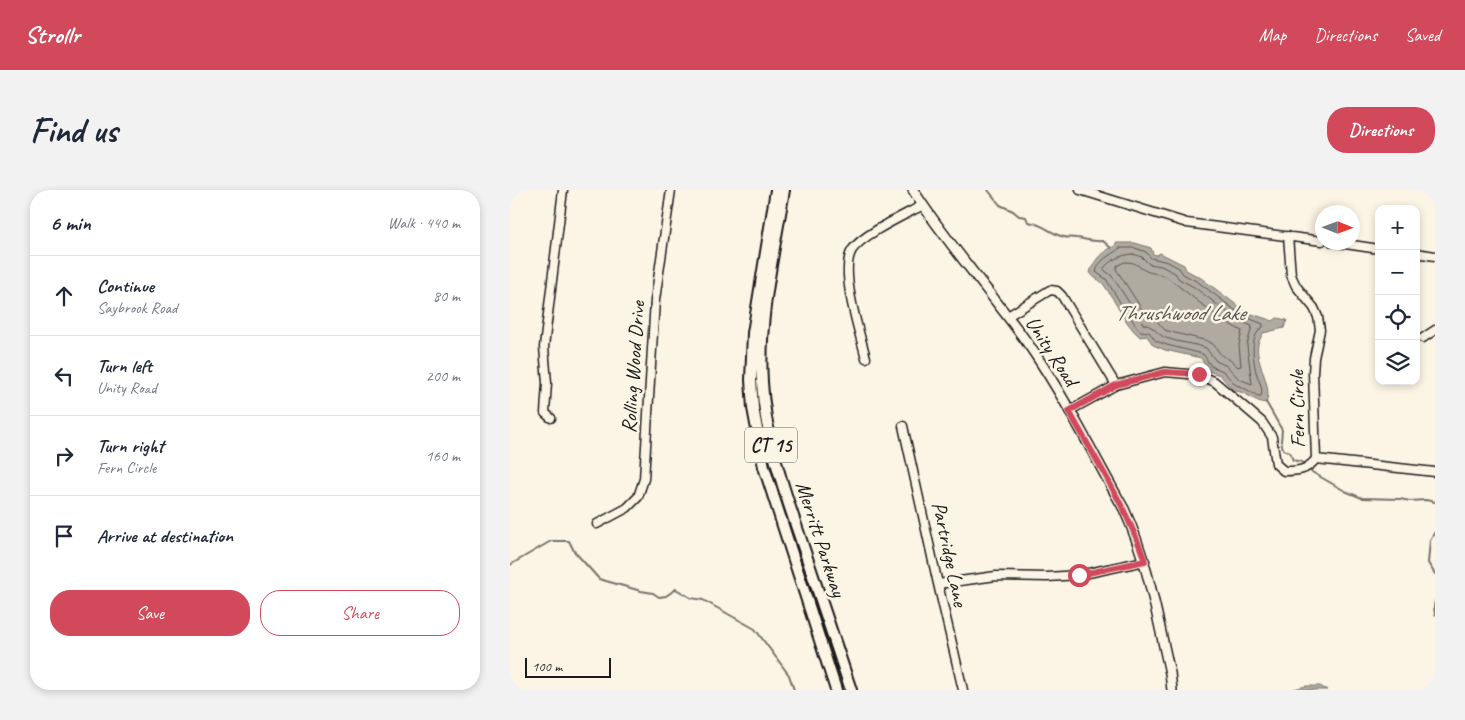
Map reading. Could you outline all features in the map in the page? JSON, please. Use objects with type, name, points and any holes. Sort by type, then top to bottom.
[{"type":"highway","name":"Merritt Parkway","points":[[776,190],[753,333],[751,372],[753,408],[764,467],[836,690]]},
{"type":"highway","name":"Merritt Parkway","points":[[784,190],[764,321],[761,357],[763,403],[770,440],[782,484],[851,690]]},
{"type":"highway","points":[[820,642],[829,690]]},
{"type":"main road","name":"Unity Road","points":[[914,190],[940,230],[1008,316],[1034,353],[1124,509],[1136,534],[1145,561],[1170,673],[1172,690]]},
{"type":"street","points":[[551,418],[546,413],[547,383],[544,347],[564,190]]},
{"type":"street","name":"Rolling Wood Drive","points":[[597,524],[626,508],[638,497],[644,479],[655,300],[671,190]]},
{"type":"street","points":[[1080,190],[1187,223],[1315,240]]},
{"type":"street","points":[[866,358],[847,280],[848,262],[852,250],[864,239],[923,205]]},
{"type":"street","name":"Fern Circle","points":[[1069,411],[1116,385],[1165,372],[1199,374],[1215,382],[1262,422],[1272,437],[1276,464],[1284,471],[1301,471],[1310,466],[1316,459],[1313,373],[1320,330],[1314,308],[1296,286],[1291,275],[1288,236]]},
{"type":"street","points":[[1360,246],[1375,248]]},
{"type":"street","points":[[1420,254],[1435,256]]},
{"type":"street","points":[[1008,316],[1050,290],[1057,291],[1062,296],[1116,385]]},
{"type":"street","points":[[1423,338],[1435,330]]},
{"type":"street","name":"Partridge Lane","points":[[903,426],[964,690]]},
{"type":"street","points":[[1316,459],[1435,472]]},
{"type":"street","points":[[938,584],[996,576],[1047,577],[1079,575],[1145,561]]},
{"type":"water","name":"Thrushwood Lake","points":[[1116,243],[1135,243],[1151,248],[1153,254],[1157,255],[1160,253],[1184,265],[1186,270],[1201,278],[1246,312],[1273,321],[1277,318],[1287,320],[1284,328],[1263,333],[1258,344],[1259,359],[1268,389],[1266,403],[1234,391],[1220,375],[1208,371],[1201,358],[1165,350],[1153,345],[1147,336],[1140,337],[1134,331],[1104,285],[1090,272],[1100,256],[1106,250],[1115,246]]},
{"type":"water","points":[[1306,686],[1320,686],[1327,690],[1290,690]]},
{"type":"waterway","points":[[988,190],[1000,205],[1019,216],[1026,217],[1028,222],[1038,224],[1064,237],[1103,241],[1111,248]]},
{"type":"waterway","points":[[1266,402],[1282,430],[1281,441],[1283,449],[1290,453],[1293,460],[1302,462],[1305,465]]},
{"type":"waterway","points":[[1310,471],[1345,491],[1362,498],[1426,500],[1435,502]]},
{"type":"waterway","points":[[1435,532],[1430,540],[1428,563],[1435,574]]},
{"type":"waterway","points":[[510,565],[551,541],[569,541],[574,551],[599,579],[653,593],[659,597],[666,596],[676,589],[691,598],[703,600],[755,629],[789,675],[794,690]]},
{"type":"waterway","points":[[1435,601],[1435,615]]},
{"type":"route","points":[[1079,575],[1145,561],[1136,534],[1124,509],[1069,411],[1116,385],[1165,372],[1199,374]]}]
